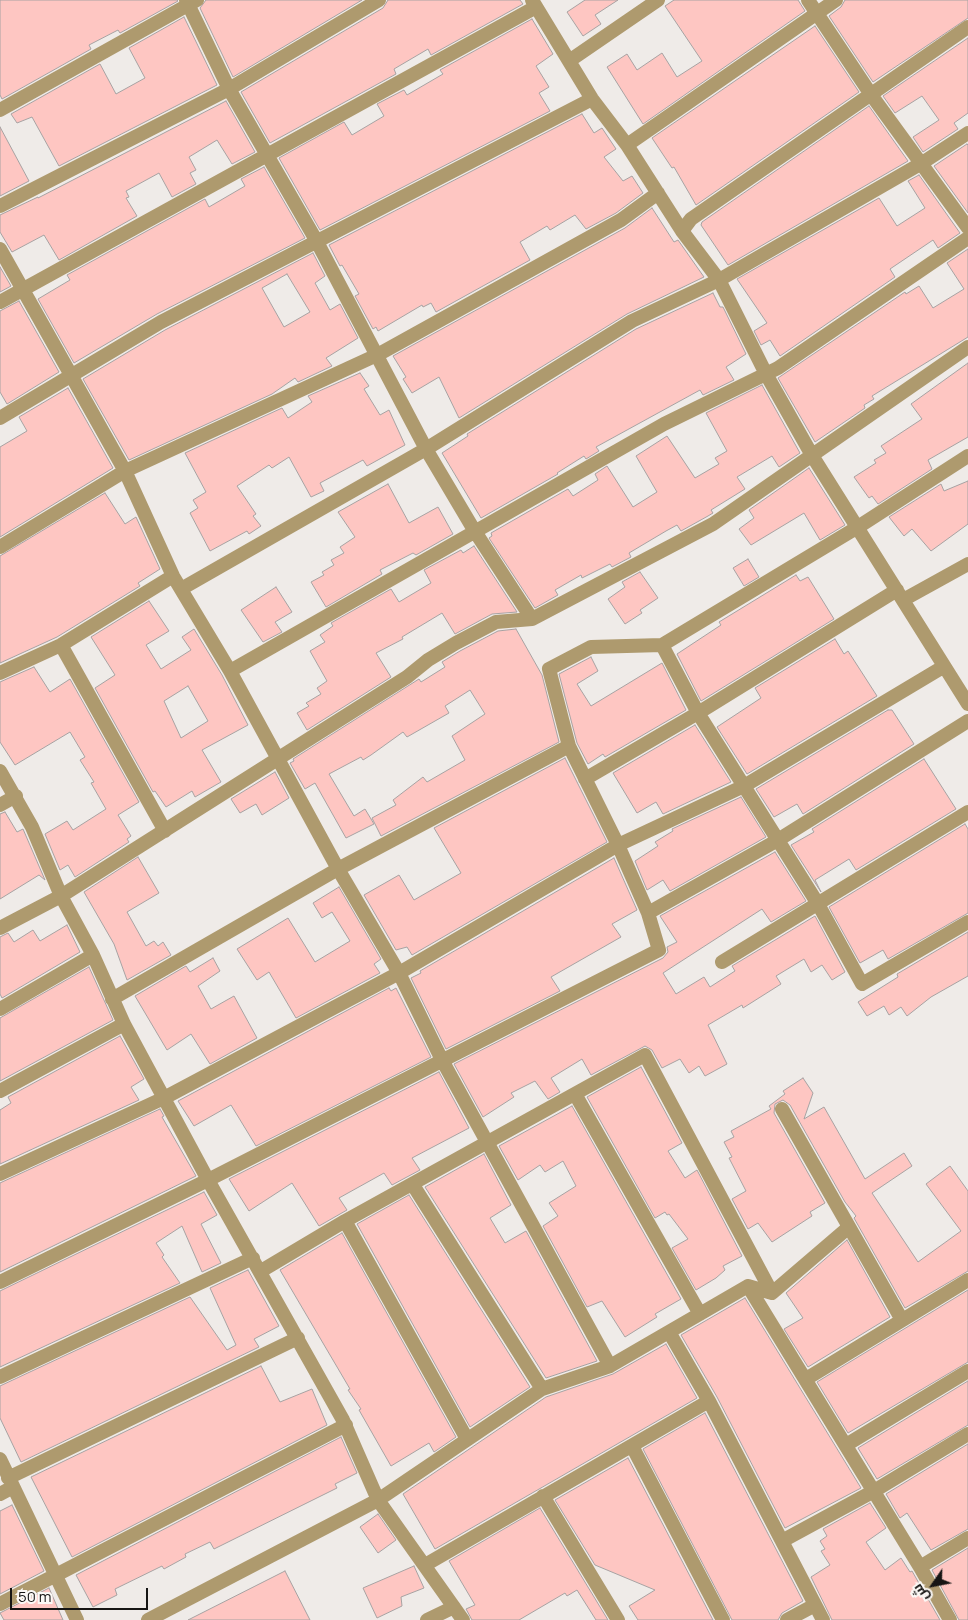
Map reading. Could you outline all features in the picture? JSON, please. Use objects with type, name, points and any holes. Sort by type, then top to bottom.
[{"type":"street","points":[[0,206],[229,89],[378,0]]},
{"type":"street","points":[[569,61],[658,0]]},
{"type":"street","points":[[808,0],[872,96],[968,228]]},
{"type":"street","points":[[627,145],[836,0]]},
{"type":"street","points":[[0,110],[191,2],[229,89],[316,240],[426,449],[474,530],[532,619]]},
{"type":"street","points":[[0,302],[267,155],[534,3],[592,99],[627,145],[682,231],[719,280],[766,374],[813,457],[968,704]]},
{"type":"street","points":[[682,231],[691,219],[968,28]]},
{"type":"street","points":[[0,418],[161,322],[316,240],[592,99]]},
{"type":"street","points":[[181,589],[426,449],[632,321],[719,280],[922,164],[968,133]]},
{"type":"street","points":[[0,547],[125,471],[377,355],[620,220],[658,193]]},
{"type":"street","points":[[230,672],[474,530],[664,424],[778,368],[968,238]]},
{"type":"street","points":[[0,249],[125,471],[173,576],[230,672],[338,868],[399,973],[442,1060],[610,1366]]},
{"type":"street","points":[[0,928],[61,896],[279,759],[407,677],[428,660],[456,643],[496,622],[532,619],[714,524],[813,457],[968,347]]},
{"type":"street","points":[[0,1282],[208,1180],[658,950],[648,913],[618,845],[569,746],[549,669],[591,646],[662,645],[858,527],[968,456]]},
{"type":"street","points":[[585,779],[900,595],[968,564]]},
{"type":"street","points":[[0,673],[62,645],[173,576]]},
{"type":"street","points":[[62,645],[165,830]]},
{"type":"street","points":[[662,645],[698,713],[818,904],[862,984],[968,922]]},
{"type":"street","points":[[0,1174],[164,1098],[399,973],[618,845],[744,786],[943,666]]},
{"type":"street","points":[[648,913],[778,840],[968,721]]},
{"type":"street","points":[[112,999],[338,868],[569,746]]},
{"type":"street","points":[[0,771],[32,827],[61,896],[93,955],[124,1024],[208,1180],[257,1264],[346,1426],[378,1500],[463,1620]]},
{"type":"street","points":[[0,805],[16,796]]},
{"type":"street","points":[[722,962],[968,812]]},
{"type":"street","points":[[0,1009],[93,955]]},
{"type":"street","points":[[0,1091],[124,1024]]},
{"type":"street","points":[[0,1377],[257,1264],[345,1221],[645,1055],[772,1293]]},
{"type":"street","points":[[575,1094],[700,1314]]},
{"type":"street","points":[[782,1109],[902,1320]]},
{"type":"street","points":[[414,1184],[542,1389]]},
{"type":"street","points":[[345,1221],[467,1439]]},
{"type":"street","points":[[772,1293],[849,1227]]},
{"type":"street","points":[[806,1378],[968,1280]]},
{"type":"street","points":[[148,1620],[378,1500],[542,1389],[610,1366],[748,1286],[772,1293]]},
{"type":"street","points":[[748,1286],[806,1378],[950,1620]]},
{"type":"street","points":[[669,1332],[709,1402],[823,1620]]},
{"type":"street","points":[[0,1494],[11,1483],[298,1338]]},
{"type":"street","points":[[846,1446],[968,1371]]},
{"type":"street","points":[[425,1565],[709,1402]]},
{"type":"street","points":[[0,1604],[346,1426]]},
{"type":"street","points":[[782,1541],[874,1491],[968,1434]]},
{"type":"street","points":[[632,1446],[723,1620]]},
{"type":"street","points":[[0,1459],[77,1620]]},
{"type":"street","points":[[543,1496],[618,1620]]},
{"type":"street","points":[[920,1567],[968,1538]]},
{"type":"street","points":[[787,1620],[815,1605]]},
{"type":"street","points":[[427,1620],[454,1607]]},
{"type":"building","points":[[0,0],[178,1],[120,33],[118,30],[89,45],[91,49],[2,99],[0,95]]},
{"type":"building","points":[[206,0],[362,0],[233,77],[200,8]]},
{"type":"building","points":[[388,0],[520,0],[523,4],[431,55],[428,49],[394,69],[396,74],[270,143],[241,92],[383,8]]},
{"type":"building","points":[[585,0],[618,0],[595,15],[601,24],[583,36],[567,12]]},
{"type":"building","points":[[674,0],[798,0],[805,11],[643,124],[607,67],[627,54],[637,70],[662,53],[677,77],[702,61],[665,6]]},
{"type":"building","points":[[845,0],[968,0],[968,18],[873,82],[829,16],[841,7]]},
{"type":"building","points":[[184,17],[217,85],[59,166],[32,117],[17,123],[11,114],[100,64],[116,94],[145,78],[129,48]]},
{"type":"building","points":[[532,19],[553,54],[536,66],[549,87],[539,93],[550,111],[320,230],[279,158],[344,122],[352,135],[384,116],[377,104],[404,90],[407,95],[443,74],[440,70]]},
{"type":"building","points":[[815,26],[859,92],[696,205],[674,167],[672,168],[652,138]]},
{"type":"building","points":[[968,38],[968,113],[954,123],[958,129],[923,152],[913,137],[939,120],[922,96],[895,113],[883,96]]},
{"type":"building","points":[[226,101],[255,152],[232,164],[217,140],[189,157],[196,170],[190,173],[196,184],[172,197],[159,173],[126,191],[129,197],[126,198],[137,216],[59,260],[44,235],[12,252],[0,232],[0,215],[38,198]]},
{"type":"building","points":[[869,106],[908,161],[728,265],[701,225],[702,222]]},
{"type":"building","points":[[582,114],[594,133],[602,128],[616,149],[604,157],[623,181],[632,176],[643,193],[616,213],[586,229],[575,215],[550,230],[547,226],[520,242],[530,260],[436,312],[431,303],[423,307],[422,305],[378,331],[376,327],[373,329],[355,296],[359,294],[342,265],[340,266],[329,245]]},
{"type":"building","points":[[0,127],[29,181],[0,196]]},
{"type":"building","points":[[968,145],[968,213],[934,166]]},
{"type":"building","points":[[264,167],[305,238],[157,314],[74,363],[38,299],[70,280],[67,275],[205,199],[209,207],[245,186],[241,179]]},
{"type":"building","points":[[919,175],[960,233],[938,248],[933,240],[890,269],[895,277],[780,356],[770,340],[761,345],[754,331],[767,323],[737,279],[879,198],[897,226],[925,208],[908,181]]},
{"type":"building","points":[[652,208],[674,242],[678,240],[704,277],[627,314],[459,418],[439,377],[412,393],[403,379],[406,377],[393,356],[625,228]]},
{"type":"building","points":[[968,249],[968,337],[872,396],[874,399],[864,405],[865,408],[815,442],[778,378],[905,292],[906,294],[919,286],[933,308],[964,289],[947,263]]},
{"type":"building","points":[[313,253],[325,276],[315,283],[330,310],[340,304],[358,338],[326,358],[332,366],[298,382],[295,378],[272,394],[129,460],[83,379],[165,330]],"holes":[[[287,274],[310,312],[284,327],[262,288]]]},
{"type":"building","points":[[0,267],[11,286],[0,292]]},
{"type":"building","points":[[713,293],[720,307],[723,307],[746,354],[726,367],[734,380],[703,395],[700,390],[596,447],[599,451],[586,459],[584,456],[558,474],[481,518],[442,453],[468,436],[467,434],[636,329]]},
{"type":"building","points":[[19,301],[59,372],[7,404],[0,392],[0,311]]},
{"type":"building","points":[[968,363],[968,437],[928,460],[932,469],[878,504],[872,496],[869,498],[854,477],[876,463],[874,460],[886,453],[881,446],[922,419],[911,404]]},
{"type":"building","points":[[360,373],[369,386],[364,389],[380,415],[389,410],[405,445],[367,466],[363,460],[320,483],[324,491],[311,497],[289,457],[272,468],[269,465],[237,486],[256,514],[253,516],[261,526],[249,534],[247,531],[210,551],[190,513],[198,508],[193,500],[206,492],[185,453],[282,408],[288,418],[312,402],[308,396]]},
{"type":"building","points":[[762,385],[800,453],[779,467],[772,456],[737,477],[745,489],[711,510],[713,513],[681,531],[677,525],[629,553],[631,557],[612,567],[610,564],[582,578],[581,575],[555,590],[558,595],[535,608],[489,538],[492,536],[491,533],[568,489],[573,496],[598,480],[595,474],[607,466],[633,507],[657,492],[636,456],[667,436],[695,478],[719,464],[715,458],[727,451],[706,413]]},
{"type":"building","points":[[68,388],[113,468],[0,537],[0,447],[27,431],[19,417]]},
{"type":"building","points":[[809,468],[845,525],[820,540],[804,513],[751,545],[739,529],[754,518],[749,510]]},
{"type":"building","points":[[968,481],[968,524],[931,551],[912,529],[904,536],[889,517],[941,484],[944,491]]},
{"type":"building","points":[[388,484],[409,523],[438,507],[453,534],[416,555],[413,553],[380,570],[382,574],[326,607],[311,582],[324,575],[322,572],[334,565],[331,560],[344,553],[340,547],[355,537],[338,512]]},
{"type":"building","points":[[105,493],[125,524],[136,517],[160,569],[138,583],[140,586],[57,637],[0,663],[0,556]]},
{"type":"building","points":[[474,546],[517,612],[492,614],[455,634],[442,613],[402,637],[403,639],[376,653],[391,677],[307,730],[297,713],[309,706],[306,703],[321,694],[317,688],[327,681],[310,651],[325,642],[320,635],[333,626],[331,623],[391,589],[399,602],[431,583],[424,570],[461,550],[463,553]]},
{"type":"building","points":[[748,559],[759,577],[744,586],[733,568]]},
{"type":"building","points":[[640,572],[658,598],[640,610],[642,613],[625,624],[608,599],[625,587],[622,582]]},
{"type":"building","points":[[796,575],[800,581],[808,577],[834,619],[701,701],[677,654],[721,625],[719,622]]},
{"type":"building","points":[[276,587],[292,612],[275,622],[282,632],[263,642],[241,610]]},
{"type":"building","points":[[149,601],[169,631],[146,645],[161,669],[191,650],[182,637],[194,629],[222,675],[248,725],[202,750],[221,782],[195,797],[192,791],[166,807],[155,791],[153,792],[95,688],[115,675],[91,637]],"holes":[[[188,686],[208,721],[181,738],[164,701]]]},
{"type":"building","points":[[516,629],[542,675],[559,742],[381,836],[372,818],[396,805],[393,800],[423,777],[427,782],[465,760],[452,736],[485,714],[470,690],[445,706],[449,713],[407,737],[403,732],[363,760],[361,757],[329,774],[354,816],[365,809],[374,824],[346,838],[315,783],[305,789],[290,763],[294,761],[293,759],[419,679],[421,682],[445,667],[442,662],[460,651],[498,631]]},
{"type":"building","points":[[835,639],[844,654],[848,651],[877,696],[747,774],[717,727],[761,698],[755,688]]},
{"type":"building","points":[[591,657],[598,671],[577,684],[591,706],[662,663],[686,710],[605,757],[603,754],[588,764],[577,743],[559,674]]},
{"type":"building","points":[[34,667],[50,692],[70,679],[139,802],[118,815],[131,836],[127,839],[129,842],[75,877],[68,865],[60,870],[45,834],[67,821],[73,830],[106,809],[91,783],[94,782],[80,760],[85,757],[70,732],[15,765],[0,742],[0,682]]},
{"type":"building","points":[[888,710],[892,710],[914,744],[803,814],[797,804],[774,817],[756,789]]},
{"type":"building","points":[[695,725],[731,782],[663,814],[656,802],[637,813],[613,773]]},
{"type":"building","points":[[565,758],[607,842],[412,955],[407,947],[396,950],[364,895],[399,875],[414,900],[461,873],[434,828]]},
{"type":"building","points":[[924,759],[956,809],[856,870],[849,859],[815,880],[821,892],[791,845],[814,832],[812,829]]},
{"type":"building","points":[[275,772],[289,798],[262,815],[256,804],[240,813],[231,799]]},
{"type":"building","points":[[741,797],[766,837],[670,891],[663,880],[647,890],[635,861],[658,846],[655,842],[673,831],[672,829]]},
{"type":"building","points":[[5,812],[17,832],[23,829],[45,880],[39,875],[0,899],[0,814]]},
{"type":"building","points":[[965,824],[968,829],[968,913],[888,959],[883,950],[860,963],[829,907]]},
{"type":"building","points":[[775,852],[806,901],[771,922],[762,909],[663,973],[676,994],[704,977],[710,987],[735,971],[732,966],[815,916],[845,972],[832,980],[822,965],[811,972],[804,959],[776,976],[781,984],[743,1008],[742,1005],[708,1025],[727,1064],[705,1076],[699,1066],[689,1073],[680,1059],[662,1068],[652,1050],[645,1046],[591,1075],[582,1059],[551,1078],[560,1092],[548,1099],[535,1081],[511,1093],[514,1097],[483,1117],[454,1064],[663,958],[668,952],[667,947],[677,942],[660,916]]},
{"type":"building","points":[[138,857],[159,893],[127,912],[146,946],[154,941],[158,946],[163,942],[171,955],[127,980],[114,944],[84,892]]},
{"type":"building","points":[[614,858],[637,910],[612,924],[621,937],[551,977],[560,991],[446,1049],[411,978]]},
{"type":"building","points":[[339,887],[381,959],[374,964],[380,973],[296,1018],[269,972],[257,980],[237,949],[288,918],[315,962],[350,941],[332,912],[322,918],[313,903]]},
{"type":"building","points":[[67,925],[80,952],[2,998],[0,994],[0,937],[8,933],[14,942],[33,930],[40,941]]},
{"type":"building","points":[[968,932],[968,976],[931,997],[907,1016],[901,1007],[889,1015],[884,1006],[867,1016],[858,1002],[898,977],[897,974]]},
{"type":"building","points":[[213,958],[220,971],[198,986],[211,1009],[234,996],[257,1038],[210,1064],[191,1034],[167,1050],[135,996],[186,966],[190,972]]},
{"type":"building","points":[[89,967],[113,1020],[0,1081],[0,1018]]},
{"type":"building","points":[[389,988],[391,991],[396,988],[431,1057],[256,1146],[231,1105],[194,1126],[178,1101]]},
{"type":"building","points":[[120,1036],[144,1079],[131,1087],[139,1100],[0,1164],[0,1110],[11,1103],[8,1097]]},
{"type":"building","points":[[641,1067],[682,1143],[668,1151],[685,1178],[697,1170],[742,1256],[723,1266],[725,1270],[716,1278],[696,1290],[672,1248],[688,1239],[669,1214],[667,1215],[665,1212],[655,1218],[587,1097]]},
{"type":"building","points":[[439,1072],[469,1128],[412,1158],[420,1170],[392,1185],[384,1173],[339,1198],[347,1210],[319,1226],[292,1183],[249,1211],[229,1179]]},
{"type":"building","points":[[803,1078],[813,1093],[804,1119],[824,1107],[865,1179],[904,1153],[912,1166],[872,1193],[918,1262],[961,1231],[926,1184],[950,1166],[968,1191],[968,1271],[905,1308],[854,1218],[856,1216],[845,1202],[790,1105],[783,1100],[775,1104],[774,1113],[825,1203],[810,1212],[812,1216],[772,1242],[758,1223],[748,1229],[732,1199],[746,1191],[729,1158],[732,1157],[724,1142],[734,1137],[731,1131],[771,1109],[769,1106],[785,1094],[783,1091]]},
{"type":"building","points":[[572,1106],[681,1299],[655,1314],[657,1317],[625,1337],[602,1301],[587,1307],[543,1226],[558,1216],[549,1203],[576,1186],[563,1161],[545,1172],[540,1165],[518,1180],[499,1146]]},
{"type":"building","points":[[160,1109],[164,1116],[162,1117],[196,1176],[0,1272],[0,1183]]},
{"type":"building","points":[[484,1154],[511,1205],[490,1218],[505,1243],[526,1231],[597,1361],[546,1378],[425,1187]]},
{"type":"building","points":[[204,1192],[217,1215],[201,1224],[221,1263],[202,1272],[182,1226],[156,1243],[164,1255],[162,1257],[180,1283],[0,1367],[0,1291]]},
{"type":"building","points":[[409,1195],[530,1387],[470,1427],[357,1224]]},
{"type":"building","points":[[342,1233],[456,1437],[434,1452],[429,1443],[391,1466],[359,1410],[361,1409],[348,1390],[350,1389],[280,1270]]},
{"type":"building","points":[[847,1240],[890,1317],[808,1367],[784,1329],[803,1318],[786,1293]]},
{"type":"building","points":[[248,1270],[279,1326],[254,1339],[259,1347],[21,1462],[0,1418],[0,1386],[190,1297],[227,1350],[236,1345],[210,1288]]},
{"type":"building","points":[[968,1290],[968,1362],[848,1433],[817,1382]]},
{"type":"building","points":[[745,1298],[861,1488],[785,1528],[717,1397],[681,1335]]},
{"type":"building","points":[[666,1344],[697,1398],[435,1549],[403,1494],[546,1397],[613,1374]]},
{"type":"building","points":[[261,1366],[280,1402],[312,1389],[327,1425],[72,1557],[31,1477]]},
{"type":"building","points":[[968,1381],[968,1425],[877,1479],[858,1448]]},
{"type":"building","points":[[705,1413],[803,1601],[782,1613],[778,1620],[732,1620],[643,1449]]},
{"type":"building","points":[[341,1437],[357,1473],[335,1484],[337,1488],[214,1549],[210,1542],[185,1554],[186,1557],[164,1569],[162,1566],[115,1589],[117,1595],[93,1607],[76,1575]]},
{"type":"building","points":[[968,1444],[968,1529],[931,1550],[907,1513],[900,1518],[886,1494]]},
{"type":"building","points":[[628,1458],[713,1620],[638,1620],[629,1606],[655,1590],[595,1565],[555,1500]]},
{"type":"building","points":[[870,1503],[886,1528],[866,1542],[885,1570],[901,1558],[910,1572],[912,1571],[940,1620],[832,1620],[811,1577],[830,1565],[821,1551],[825,1549],[820,1541],[827,1536],[823,1529]]},
{"type":"building","points":[[12,1505],[44,1571],[0,1594],[0,1511]]},
{"type":"building","points":[[540,1508],[608,1620],[596,1620],[577,1590],[567,1596],[565,1593],[519,1620],[472,1620],[466,1609],[475,1605],[449,1561]]},
{"type":"building","points":[[378,1514],[396,1540],[378,1553],[360,1527]]},
{"type":"building","points":[[968,1548],[968,1620],[959,1620],[932,1570]]},
{"type":"building","points":[[414,1566],[424,1588],[401,1597],[402,1606],[377,1618],[363,1588]]},
{"type":"building","points":[[285,1571],[310,1620],[188,1620]]},
{"type":"building","points":[[49,1588],[63,1620],[4,1620],[0,1613]]}]
